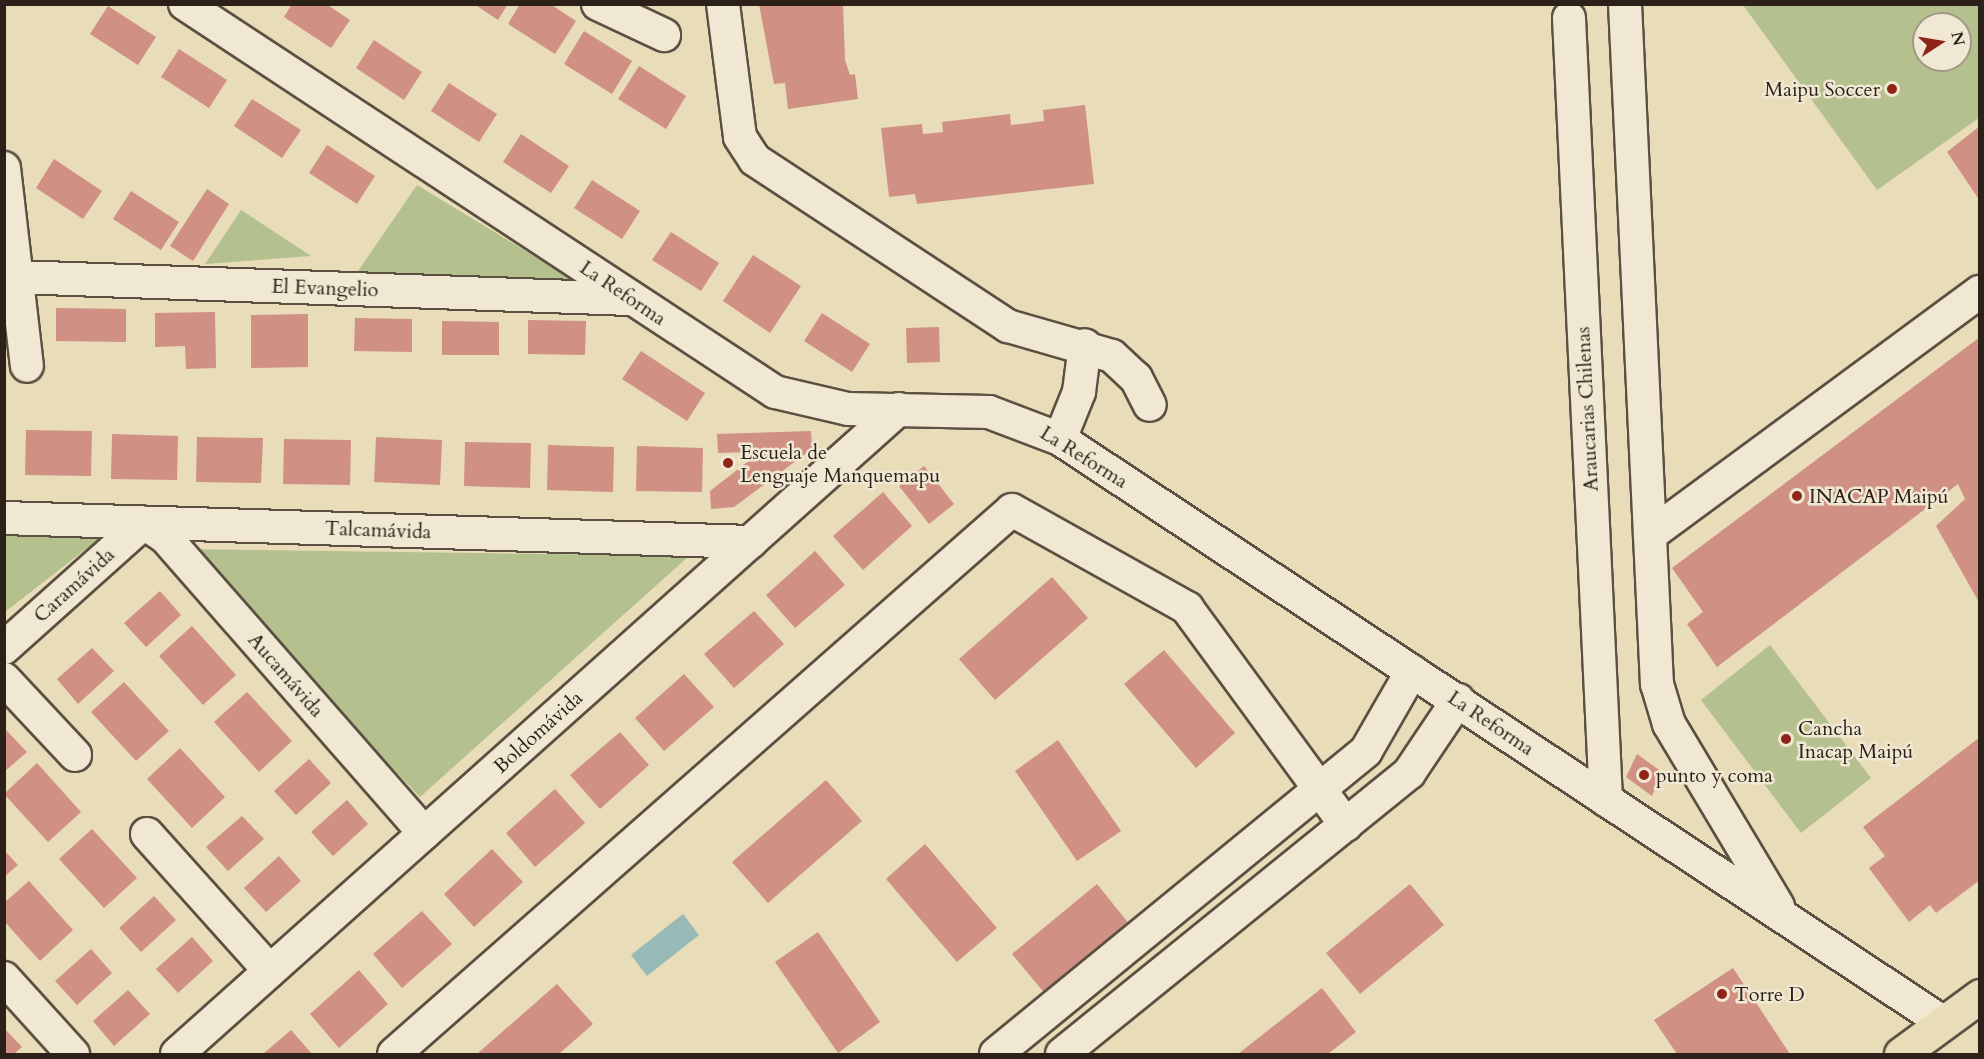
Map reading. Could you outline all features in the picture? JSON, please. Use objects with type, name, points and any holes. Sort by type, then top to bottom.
[{"type":"main road","points":[[1901,1054],[1980,996]]},
{"type":"street","name":"La Reforma","points":[[184,4],[775,392],[820,405],[988,412],[1060,439],[1944,1023]]},
{"type":"street","points":[[598,4],[664,35]]},
{"type":"street","points":[[723,4],[740,137],[755,160],[1008,326],[1041,340],[1085,345],[1112,356],[1136,378],[1150,405]]},
{"type":"street","points":[[1625,4],[1657,684],[1669,724],[1784,916]]},
{"type":"street","name":"Araucarias Chilenas","points":[[1569,18],[1606,800]]},
{"type":"street","points":[[4,168],[27,366]]},
{"type":"street","name":"El Evangelio","points":[[16,277],[633,299]]},
{"type":"street","points":[[1650,535],[1980,292]]},
{"type":"street","points":[[1060,439],[1078,392],[1085,345]]},
{"type":"street","name":"Boldomávida","points":[[177,1054],[899,409]]},
{"type":"street","points":[[394,1054],[1012,510],[1186,608],[1346,825]]},
{"type":"street","name":"Talcamávida","points":[[4,518],[751,542]]},
{"type":"street","name":"Caramávida","points":[[4,648],[144,523]]},
{"type":"street","name":"Aucamávida","points":[[144,523],[166,538],[424,834]]},
{"type":"street","points":[[996,1054],[1366,751],[1412,670]]},
{"type":"street","points":[[4,678],[75,755]]},
{"type":"street","points":[[1062,1054],[1409,773],[1458,700]]},
{"type":"street","points":[[147,834],[270,971]]},
{"type":"street","points":[[4,978],[73,1054]]},
{"type":"green space","name":"Maipu Soccer","points":[[1743,5],[1979,5],[1979,118],[1877,190]]},
{"type":"green space","points":[[417,185],[575,281],[352,280]]},
{"type":"green space","points":[[241,210],[311,256],[205,264]]},
{"type":"green space","points":[[5,535],[104,535],[5,612]]},
{"type":"green space","points":[[183,549],[689,556],[420,797]]},
{"type":"green space","name":"Cancha Inacap Maipú","points":[[1770,645],[1871,778],[1801,833],[1701,700]]},
{"type":"water","points":[[683,914],[699,935],[647,976],[631,955]]},
{"type":"building","points":[[292,4],[326,4],[350,20],[331,48],[284,17]]},
{"type":"building","points":[[474,4],[508,4],[498,20]]},
{"type":"building","points":[[520,4],[550,4],[576,21],[555,54],[508,24]]},
{"type":"building","points":[[759,4],[843,4],[845,60],[850,75],[855,74],[858,99],[788,109],[785,83],[774,84]]},
{"type":"building","points":[[108,6],[156,37],[138,65],[90,34]]},
{"type":"building","points":[[584,31],[632,61],[612,94],[564,64]]},
{"type":"building","points":[[374,40],[422,72],[404,100],[356,68]]},
{"type":"building","points":[[179,49],[227,80],[209,108],[161,77]]},
{"type":"building","points":[[639,66],[686,96],[666,129],[618,99]]},
{"type":"building","points":[[449,83],[497,114],[479,142],[431,111]]},
{"type":"building","points":[[252,99],[301,130],[282,158],[234,126]]},
{"type":"building","points":[[1085,105],[1094,184],[917,204],[915,194],[889,197],[881,128],[922,124],[923,134],[943,132],[942,122],[1010,114],[1011,125],[1044,121],[1043,110]]},
{"type":"building","points":[[1980,126],[1980,201],[1947,152]]},
{"type":"building","points":[[521,134],[569,166],[551,193],[503,162]]},
{"type":"building","points":[[327,145],[375,176],[357,204],[309,173]]},
{"type":"building","points":[[54,159],[102,191],[83,219],[36,188]]},
{"type":"building","points":[[592,180],[640,211],[622,239],[574,208]]},
{"type":"building","points":[[207,189],[229,204],[193,261],[170,246]]},
{"type":"building","points":[[131,191],[179,222],[161,250],[113,219]]},
{"type":"building","points":[[671,232],[719,263],[701,291],[652,260]]},
{"type":"building","points":[[753,255],[801,286],[770,333],[723,301]]},
{"type":"building","points":[[56,308],[126,309],[126,342],[56,341]]},
{"type":"building","points":[[215,312],[216,368],[186,369],[185,346],[155,347],[155,313]]},
{"type":"building","points":[[822,313],[870,344],[852,372],[804,341]]},
{"type":"building","points":[[308,314],[308,367],[251,368],[251,315]]},
{"type":"building","points":[[355,318],[412,319],[412,352],[354,351]]},
{"type":"building","points":[[528,320],[586,321],[585,355],[528,354]]},
{"type":"building","points":[[442,321],[499,322],[499,355],[442,355]]},
{"type":"building","points":[[939,327],[940,362],[907,363],[906,328]]},
{"type":"building","points":[[1980,337],[1980,604],[1936,526],[1965,499],[1958,484],[1717,667],[1687,624],[1703,612],[1672,568]]},
{"type":"building","points":[[641,351],[705,393],[687,421],[622,379]]},
{"type":"building","points":[[26,430],[92,431],[91,476],[25,475]]},
{"type":"building","points":[[811,431],[812,449],[734,507],[711,509],[710,491],[750,460],[750,452],[718,453],[717,434]]},
{"type":"building","points":[[112,434],[178,436],[177,480],[111,479]]},
{"type":"building","points":[[197,437],[263,438],[261,483],[196,482]]},
{"type":"building","points":[[376,437],[442,440],[440,485],[374,482]]},
{"type":"building","points":[[284,439],[351,440],[350,485],[283,484]]},
{"type":"building","points":[[465,442],[531,443],[530,488],[464,486]]},
{"type":"building","points":[[548,445],[614,447],[613,492],[547,490]]},
{"type":"building","points":[[637,446],[703,448],[702,492],[636,491]]},
{"type":"building","points":[[924,466],[954,504],[929,524],[899,486]]},
{"type":"building","points":[[883,492],[912,526],[863,570],[833,536]]},
{"type":"building","points":[[815,551],[845,585],[795,628],[766,595]]},
{"type":"building","points":[[1052,577],[1088,618],[995,700],[959,659]]},
{"type":"building","points":[[160,591],[181,615],[146,647],[124,623]]},
{"type":"building","points":[[754,611],[784,644],[734,688],[704,654]]},
{"type":"building","points":[[192,626],[236,675],[203,705],[159,656]]},
{"type":"building","points":[[92,648],[114,671],[78,704],[57,679]]},
{"type":"building","points":[[1164,650],[1235,733],[1196,768],[1124,684]]},
{"type":"building","points":[[684,674],[714,707],[664,751],[635,718]]},
{"type":"building","points":[[124,682],[169,731],[136,761],[91,712]]},
{"type":"building","points":[[247,692],[292,741],[259,772],[214,722]]},
{"type":"building","points":[[4,728],[27,752],[4,772]]},
{"type":"building","points":[[620,732],[649,765],[600,809],[570,775]]},
{"type":"building","points":[[1980,737],[1980,880],[1936,913],[1930,905],[1909,922],[1869,868],[1885,856],[1863,827]]},
{"type":"building","points":[[1058,740],[1121,831],[1077,861],[1015,771]]},
{"type":"building","points":[[180,748],[225,797],[192,828],[147,779]]},
{"type":"building","name":"punto y coma","points":[[1637,754],[1662,772],[1652,796],[1626,777]]},
{"type":"building","points":[[309,759],[331,783],[296,815],[274,791]]},
{"type":"building","points":[[37,763],[81,812],[48,842],[4,794]]},
{"type":"building","points":[[826,780],[862,821],[768,903],[732,862]]},
{"type":"building","points":[[555,789],[585,823],[535,867],[506,833]]},
{"type":"building","points":[[347,800],[368,824],[333,856],[311,832]]},
{"type":"building","points":[[242,816],[264,839],[228,871],[206,847]]},
{"type":"building","points":[[92,829],[137,878],[104,908],[59,859]]},
{"type":"building","points":[[925,844],[997,928],[957,962],[886,879]]},
{"type":"building","points":[[492,849],[523,882],[474,927],[444,894]]},
{"type":"building","points":[[4,850],[18,865],[4,877]]},
{"type":"building","points":[[279,856],[301,881],[266,912],[244,888]]},
{"type":"building","points":[[29,881],[73,930],[40,961],[4,921],[4,903]]},
{"type":"building","points":[[1097,884],[1130,925],[1046,995],[1012,954]]},
{"type":"building","points":[[1410,884],[1444,925],[1360,994],[1326,953]]},
{"type":"building","points":[[154,896],[176,920],[141,952],[119,928]]},
{"type":"building","points":[[422,911],[452,944],[402,988],[373,954]]},
{"type":"building","points":[[818,932],[880,1022],[838,1053],[775,962]]},
{"type":"building","points":[[192,937],[213,961],[178,993],[156,969]]},
{"type":"building","points":[[91,949],[112,973],[77,1005],[55,981]]},
{"type":"building","name":"Torre D","points":[[1733,968],[1790,1054],[1677,1054],[1654,1020]]},
{"type":"building","points":[[359,970],[388,1004],[339,1048],[310,1014]]},
{"type":"building","points":[[557,984],[593,1024],[559,1054],[477,1054]]},
{"type":"building","points":[[1322,988],[1356,1032],[1328,1054],[1238,1054]]},
{"type":"building","points":[[128,990],[150,1014],[114,1046],[93,1021]]},
{"type":"building","points":[[4,1028],[22,1047],[14,1054],[4,1054]]},
{"type":"building","points":[[291,1030],[312,1054],[263,1054]]},
{"type":"place","name":"Maipu Soccer","points":[[1892,89]]},
{"type":"place","name":"Escuela de Lenguaje Manquemapu","points":[[728,463]]},
{"type":"place","name":"INACAP Maipú","points":[[1797,496]]},
{"type":"place","name":"Cancha Inacap Maipú","points":[[1786,739]]},
{"type":"place","name":"punto y coma","points":[[1644,775]]},
{"type":"place","name":"Torre D","points":[[1722,994]]}]
